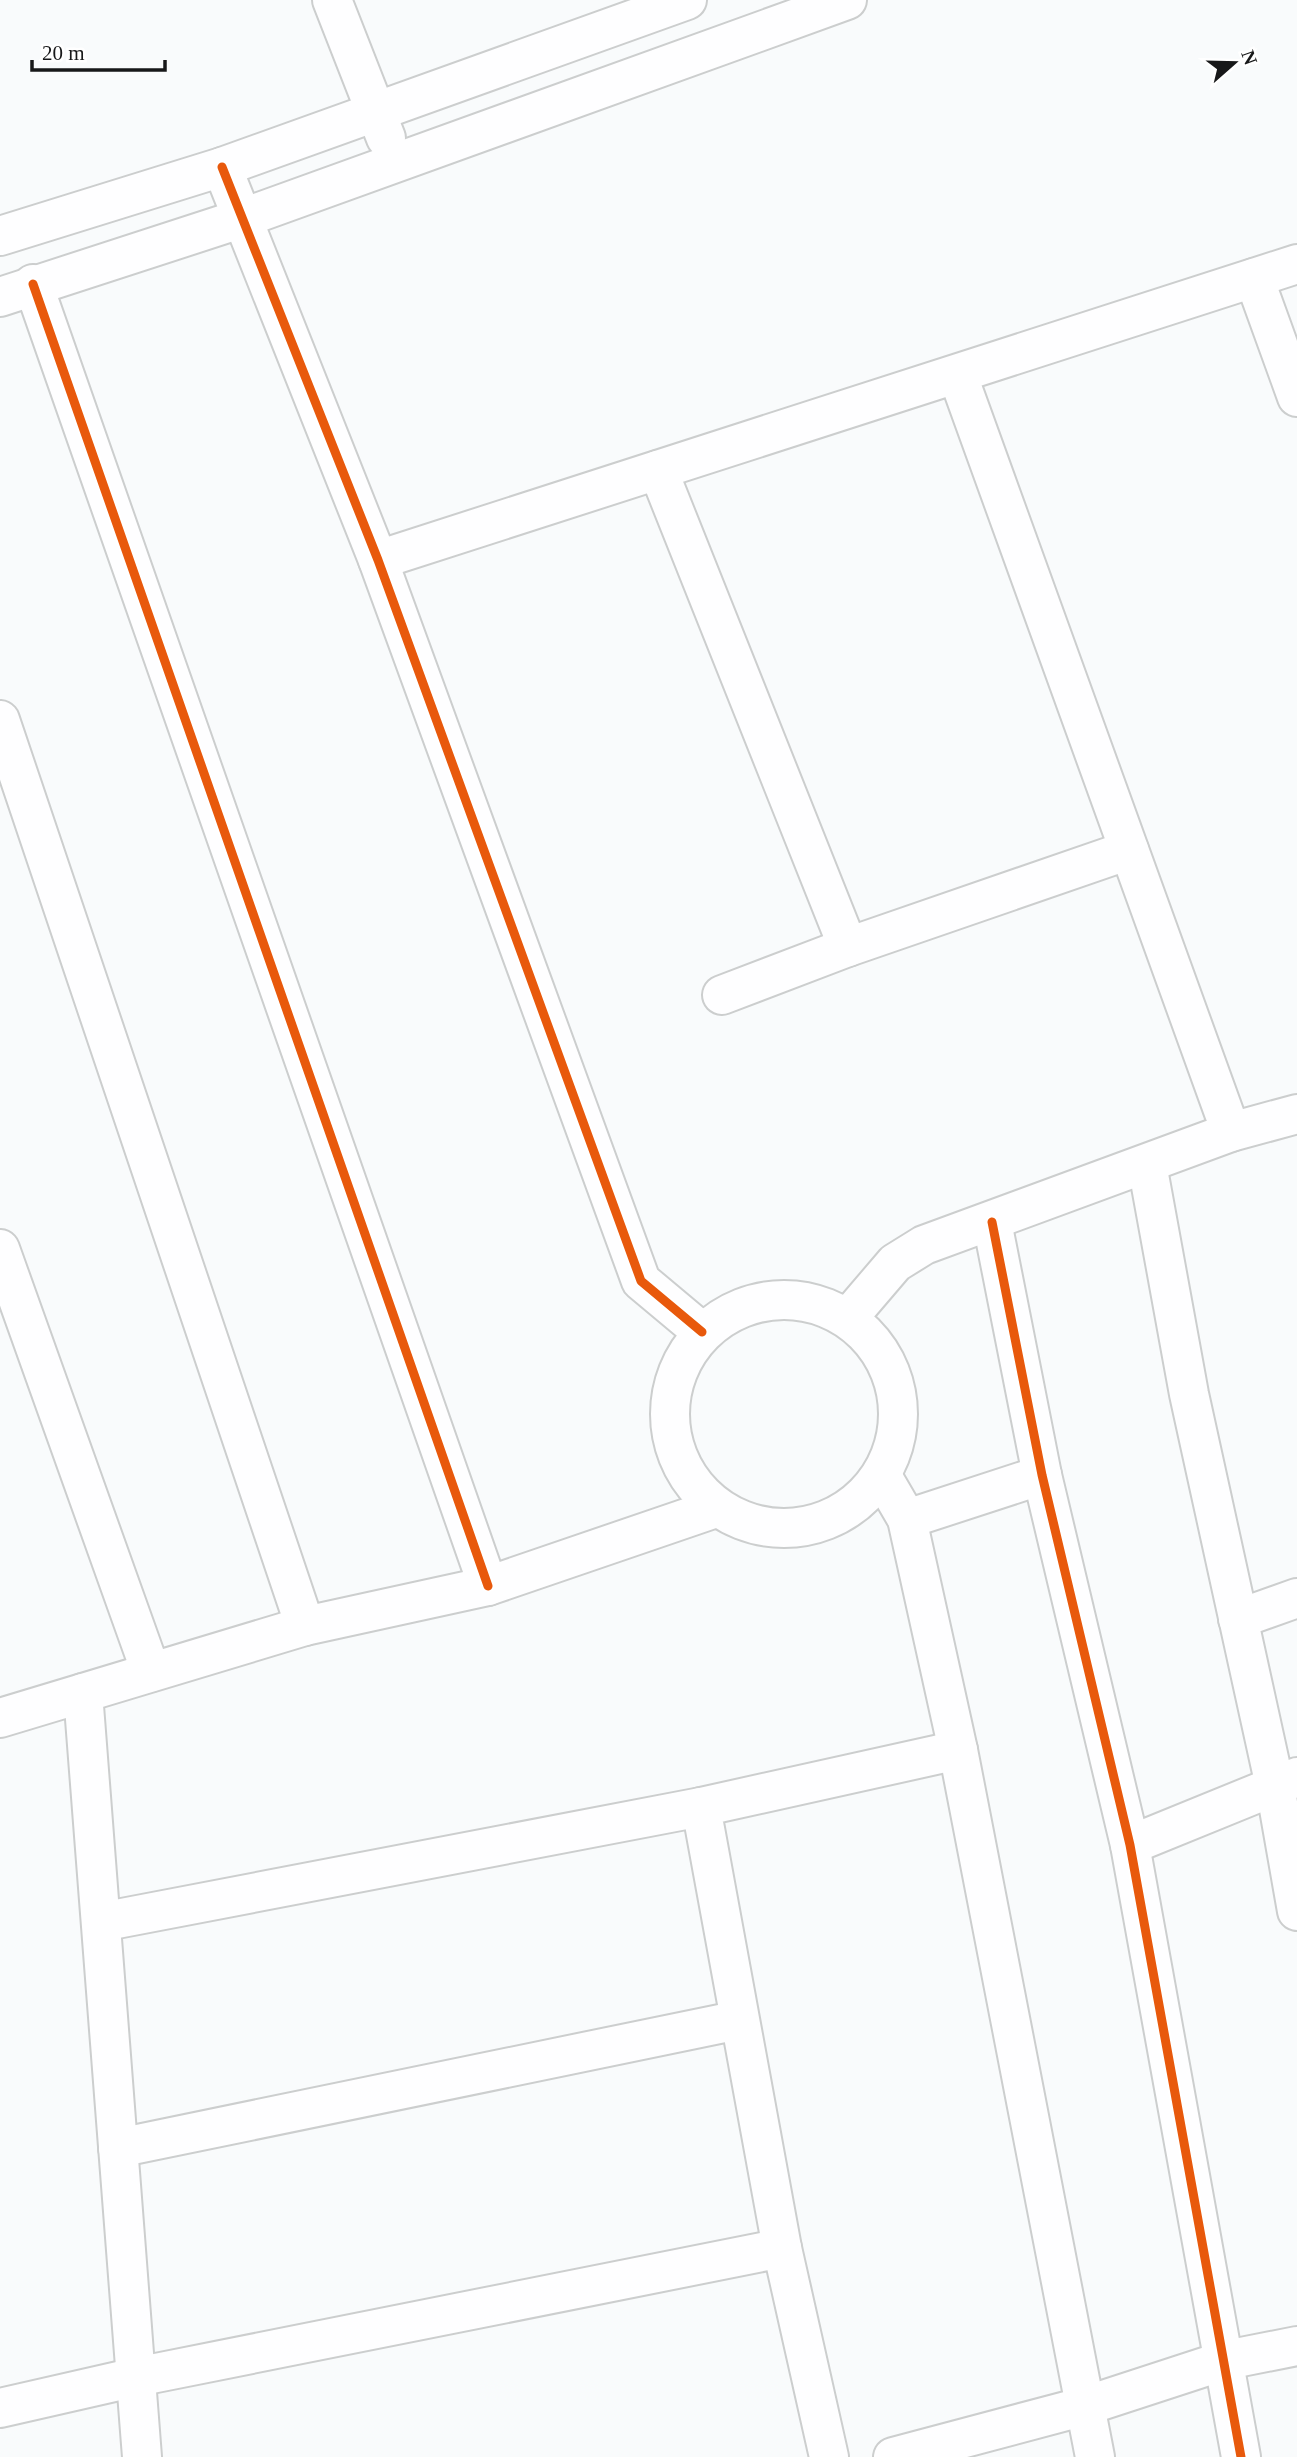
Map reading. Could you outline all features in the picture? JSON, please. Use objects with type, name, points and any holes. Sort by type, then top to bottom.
[{"type":"street","points":[[332,0],[394,162]]},
{"type":"street","points":[[0,236],[222,167],[377,114],[449,84],[687,0]]},
{"type":"street","points":[[488,1586],[16,290],[243,218],[847,0]]},
{"type":"street","points":[[222,167],[378,560],[641,1281],[702,1332]]},
{"type":"street","points":[[378,560],[958,376],[1297,264]]},
{"type":"street","points":[[1254,278],[1297,397]]},
{"type":"street","points":[[958,376],[1231,1132]]},
{"type":"street","points":[[658,470],[848,947]]},
{"type":"street","points":[[0,720],[305,1626]]},
{"type":"street","points":[[722,995],[848,947],[1129,850]]},
{"type":"street","points":[[848,1318],[895,1263],[924,1245],[1231,1132],[1297,1114]]},
{"type":"street","points":[[1147,1164],[1189,1394],[1238,1619],[1286,1781],[1297,1910]]},
{"type":"street","points":[[992,1222],[1042,1475],[1130,1845],[1226,2360],[1241,2457]]},
{"type":"street","points":[[0,1249],[151,1672]]},
{"type":"street","points":[[781,1298],[818,1303],[848,1318],[878,1348],[895,1383],[899,1421],[890,1459],[870,1492],[839,1515],[803,1528],[764,1527],[716,1508],[698,1490],[679,1458],[670,1422],[673,1385],[688,1351],[702,1332],[745,1306],[781,1298]]},
{"type":"street","points":[[907,1519],[1042,1475]]},
{"type":"street","points":[[882,1476],[907,1519],[958,1750],[1095,2457]]},
{"type":"street","points":[[0,1718],[305,1626],[488,1586],[716,1508]]},
{"type":"street","points":[[1238,1619],[1297,1598]]},
{"type":"street","points":[[83,1693],[142,2457]]},
{"type":"street","points":[[101,1922],[701,1807],[958,1750]]},
{"type":"street","points":[[1130,1845],[1286,1781]]},
{"type":"street","points":[[701,1807],[782,2248],[830,2457]]},
{"type":"street","points":[[118,2148],[739,2020]]},
{"type":"street","points":[[0,2408],[136,2377],[782,2248]]},
{"type":"street","points":[[893,2457],[1085,2406],[1226,2360],[1297,2346]]},
{"type":"cycle path","points":[[222,167],[378,560],[641,1281],[702,1332]]},
{"type":"cycle path","points":[[33,284],[488,1586]]},
{"type":"cycle path","points":[[992,1222],[1042,1475],[1130,1845],[1241,2457]]}]
